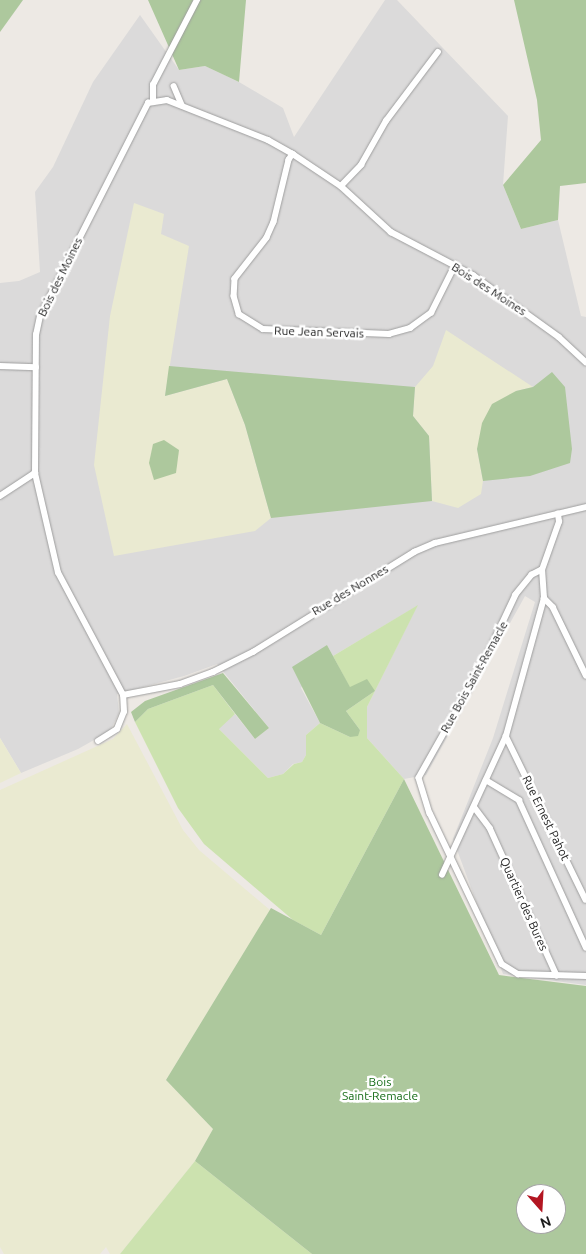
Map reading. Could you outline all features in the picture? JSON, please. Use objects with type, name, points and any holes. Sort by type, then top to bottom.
[{"type":"street","points":[[154,101],[153,84],[197,0]]},
{"type":"street","points":[[341,186],[361,165],[386,121],[438,52]]},
{"type":"street","points":[[174,86],[182,105]]},
{"type":"street","name":"Bois des Moines","points":[[124,695],[58,573],[35,474],[36,367],[40,316],[143,111],[154,101],[167,100],[182,105],[268,140],[293,154],[341,186],[391,232],[455,265],[559,337],[586,362]]},
{"type":"street","name":"Rue Jean Servais","points":[[293,154],[288,160],[274,222],[266,238],[235,278],[234,296],[239,314],[263,329],[389,334],[410,328],[431,313],[455,265]]},
{"type":"street","points":[[0,366],[36,367]]},
{"type":"street","points":[[0,496],[35,474]]},
{"type":"street","name":"Rue des Nonnes","points":[[124,695],[180,684],[213,672],[252,652],[414,552],[435,543],[586,507]]},
{"type":"street","name":"Rue Bois Saint-Remacle","points":[[452,856],[421,792],[419,778],[485,661],[516,596],[532,575],[542,570],[559,522],[558,514]]},
{"type":"street","points":[[442,875],[475,808],[506,736],[544,598],[542,570]]},
{"type":"street","points":[[544,598],[553,607],[586,675]]},
{"type":"street","points":[[98,741],[117,729],[124,712],[124,695]]},
{"type":"street","name":"Rue Ernest Pahot","points":[[506,736],[586,900]]},
{"type":"street","points":[[486,780],[519,800],[586,947]]},
{"type":"street","name":"Quartier des Bures","points":[[475,808],[490,828],[556,976]]},
{"type":"street","points":[[452,856],[502,964],[518,974],[586,976]]},
{"type":"shaded area","points":[[385,0],[397,0],[508,116],[503,185],[521,229],[558,220],[581,316],[586,317],[586,985],[503,974],[453,839],[493,738],[535,602],[525,596],[426,775],[404,779],[367,738],[367,707],[417,606],[333,656],[327,645],[301,688],[320,723],[306,735],[306,755],[302,762],[293,764],[283,774],[268,778],[218,728],[235,714],[255,739],[269,728],[217,664],[184,676],[117,694],[119,713],[110,731],[78,749],[21,773],[0,738],[0,283],[19,281],[40,272],[35,192],[53,167],[93,82],[140,15],[179,70],[205,66],[239,82],[283,108],[294,137]]},
{"type":"green space","points":[[0,0],[23,0],[0,32]]},
{"type":"green space","points":[[148,0],[246,0],[239,82],[205,66],[179,70]]},
{"type":"green space","points":[[514,0],[586,0],[586,183],[560,186],[558,220],[521,229],[503,185],[541,140],[537,100]]},
{"type":"green space","points":[[134,203],[164,214],[161,234],[189,246],[165,396],[227,379],[245,425],[271,518],[255,531],[114,556],[94,465],[110,316]]},
{"type":"green space","points":[[446,330],[533,387],[516,391],[477,449],[483,481],[481,494],[458,508],[432,501],[429,436],[413,416],[415,387],[433,366]]},
{"type":"green space","points":[[169,366],[415,387],[413,416],[429,436],[432,501],[271,518],[245,425],[227,379],[165,396]]},
{"type":"green space","points":[[552,372],[565,387],[572,449],[570,463],[530,476],[483,481],[477,449],[482,423],[492,404],[516,391],[533,387]]},
{"type":"green space","points":[[164,440],[179,450],[176,473],[154,480],[149,463],[153,444]]},
{"type":"green space","points":[[418,605],[375,691],[350,688],[333,656]]},
{"type":"green space","points":[[327,645],[350,687],[367,679],[375,691],[346,711],[360,730],[358,736],[350,737],[320,723],[292,667]]},
{"type":"green space","points":[[223,673],[269,728],[255,739],[213,685],[148,709],[135,722],[131,712],[145,701]]},
{"type":"green space","points":[[213,685],[235,714],[219,729],[268,778],[283,774],[294,764],[302,762],[306,755],[306,735],[320,723],[350,737],[360,730],[346,711],[375,691],[367,707],[367,738],[404,779],[321,935],[293,920],[204,844],[178,808],[135,722],[148,709]]},
{"type":"green space","points":[[127,724],[183,830],[199,850],[270,910],[166,1080],[213,1129],[195,1161],[120,1254],[110,1254],[106,1247],[100,1254],[4,1254],[0,1247],[0,790],[113,739]]},
{"type":"green space","points":[[0,738],[21,773],[0,783]]},
{"type":"green space","name":"Bois Saint-Remacle","points":[[404,779],[499,975],[586,986],[586,1254],[312,1254],[195,1161],[213,1129],[166,1080],[271,908],[321,935]]},
{"type":"green space","points":[[195,1161],[312,1254],[120,1254]]}]
